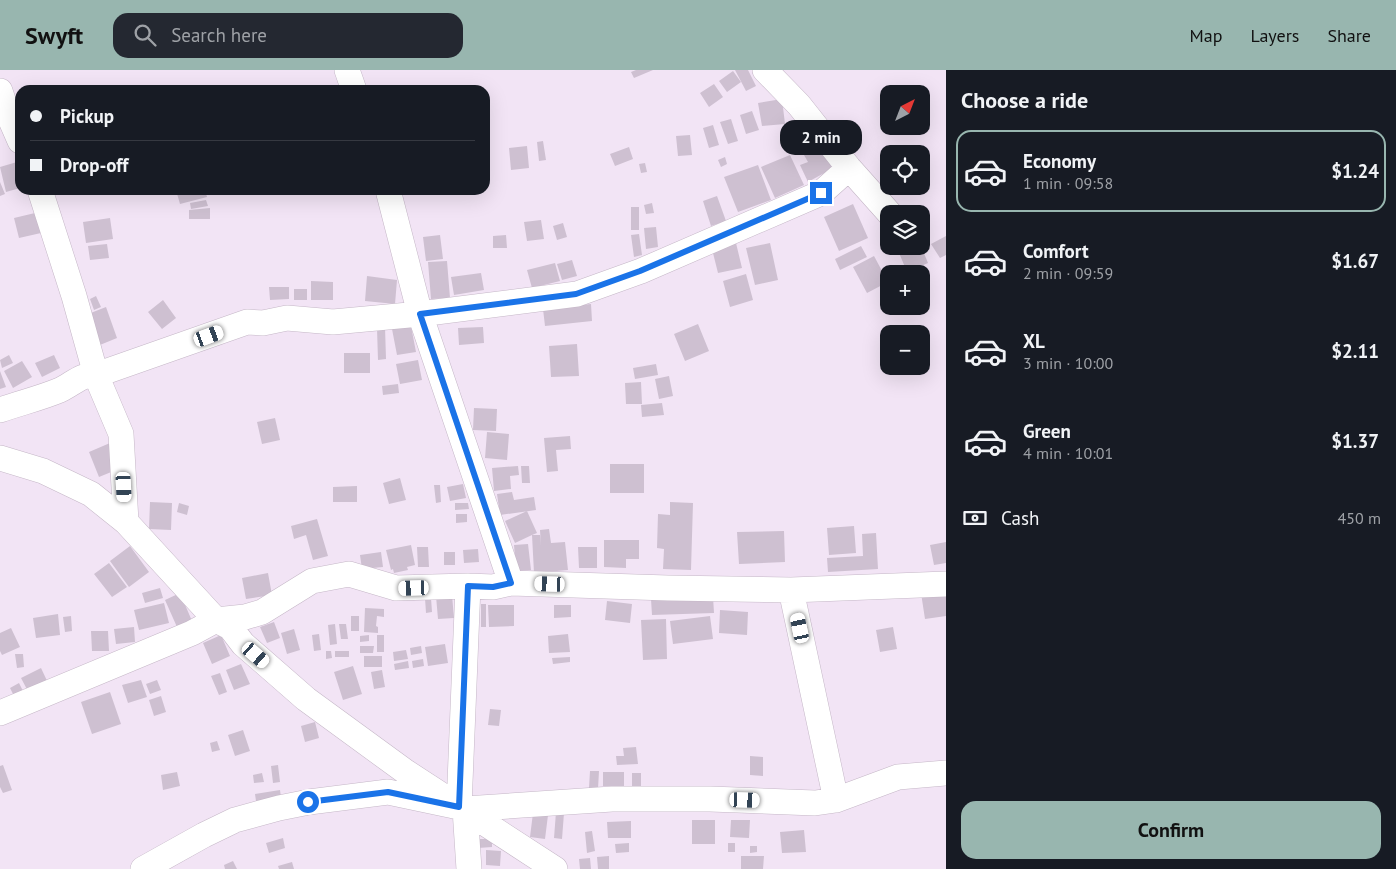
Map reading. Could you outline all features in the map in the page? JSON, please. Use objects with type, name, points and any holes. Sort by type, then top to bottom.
[{"type":"street","points":[[347,70],[352,85]]},
{"type":"street","points":[[765,70],[799,105],[849,168],[882,205]]},
{"type":"street","points":[[0,91],[15,130]]},
{"type":"street","points":[[0,410],[61,390],[80,378],[96,375],[247,322],[263,323],[287,318],[333,322],[420,314],[576,294],[640,271],[821,193],[849,168]]},
{"type":"street","points":[[42,195],[74,296],[96,375],[121,434],[126,522]]},
{"type":"street","points":[[389,195],[420,314],[511,583]]},
{"type":"street","points":[[0,458],[43,471],[91,494],[126,522],[216,620],[230,627],[243,644],[306,699],[406,772],[555,869]]},
{"type":"street","points":[[0,713],[192,633],[216,620],[245,617],[262,612],[312,581],[349,574],[396,588],[493,587],[511,583],[792,590],[946,584]]},
{"type":"street","points":[[468,586],[462,808],[469,869]]},
{"type":"street","points":[[792,590],[836,800]]},
{"type":"street","points":[[144,869],[235,820],[294,805],[388,792],[462,808],[612,799],[710,799],[815,803],[836,800],[898,777],[946,773]]},
{"type":"building","points":[[636,70],[653,70],[634,78],[631,72]]},
{"type":"building","points":[[735,70],[748,70],[756,86],[746,91]]},
{"type":"building","points":[[733,71],[741,82],[727,92],[719,81]]},
{"type":"building","points":[[714,84],[723,97],[709,107],[700,93]]},
{"type":"building","points":[[782,99],[785,124],[762,126],[758,103]]},
{"type":"building","points":[[752,111],[759,130],[746,134],[740,115]]},
{"type":"building","points":[[731,119],[738,141],[728,144],[720,122]]},
{"type":"building","points":[[713,125],[719,145],[709,148],[703,128]]},
{"type":"building","points":[[690,135],[692,155],[678,156],[676,136]]},
{"type":"building","points":[[820,138],[835,167],[808,182],[800,165],[808,162],[800,148]]},
{"type":"building","points":[[543,141],[546,160],[539,161],[537,142]]},
{"type":"building","points":[[527,146],[529,168],[511,170],[509,148]]},
{"type":"building","points":[[629,147],[633,159],[615,166],[610,154]]},
{"type":"building","points":[[790,155],[804,185],[775,198],[761,167]]},
{"type":"building","points":[[725,157],[727,164],[721,167],[718,160]]},
{"type":"building","points":[[15,163],[15,189],[6,192],[0,167]]},
{"type":"building","points":[[645,163],[647,172],[641,173],[639,164]]},
{"type":"building","points":[[758,165],[771,200],[738,212],[724,177]]},
{"type":"building","points":[[0,182],[5,194],[0,196]]},
{"type":"building","points":[[177,195],[206,195],[207,197],[180,204]]},
{"type":"building","points":[[717,196],[726,221],[711,226],[703,201]]},
{"type":"building","points":[[206,200],[208,206],[191,209],[190,203]]},
{"type":"building","points":[[652,203],[654,213],[646,214],[644,205]]},
{"type":"building","points":[[853,204],[868,238],[839,251],[824,217]]},
{"type":"building","points":[[631,207],[639,207],[639,230],[631,230]]},
{"type":"building","points":[[210,208],[210,219],[189,219],[189,210]]},
{"type":"building","points":[[35,213],[41,233],[19,238],[14,218]]},
{"type":"building","points":[[110,218],[113,239],[86,243],[83,222]]},
{"type":"building","points":[[541,220],[544,239],[527,241],[524,222]]},
{"type":"building","points":[[563,223],[567,237],[557,240],[553,226]]},
{"type":"building","points":[[656,227],[658,247],[646,249],[644,228]]},
{"type":"building","points":[[639,234],[642,255],[634,257],[631,235]]},
{"type":"building","points":[[440,235],[443,259],[426,261],[423,237]]},
{"type":"building","points":[[506,235],[507,248],[493,248],[493,236]]},
{"type":"building","points":[[946,236],[946,255],[940,258],[931,244]]},
{"type":"building","points":[[736,243],[742,268],[718,273],[712,249]]},
{"type":"building","points":[[770,243],[778,280],[755,285],[746,248]]},
{"type":"building","points":[[107,244],[109,258],[90,260],[88,246]]},
{"type":"building","points":[[861,246],[867,257],[840,270],[835,259]]},
{"type":"building","points":[[900,255],[925,255],[928,263],[923,265],[904,265]]},
{"type":"building","points":[[874,256],[880,267],[880,286],[867,293],[853,267]]},
{"type":"building","points":[[572,260],[577,276],[562,280],[557,264]]},
{"type":"building","points":[[447,261],[450,298],[431,299],[428,262]]},
{"type":"building","points":[[555,263],[560,281],[532,288],[527,270]]},
{"type":"building","points":[[481,273],[484,290],[454,295],[451,277]]},
{"type":"building","points":[[746,274],[753,300],[730,307],[723,281]]},
{"type":"building","points":[[367,276],[397,280],[395,304],[365,301]]},
{"type":"building","points":[[311,281],[333,282],[333,300],[311,300]]},
{"type":"building","points":[[269,287],[289,287],[289,299],[270,300]]},
{"type":"building","points":[[294,289],[307,289],[307,300],[294,300]]},
{"type":"building","points":[[96,296],[101,307],[94,310],[90,299]]},
{"type":"building","points":[[163,300],[176,318],[162,329],[148,312]]},
{"type":"building","points":[[591,304],[592,321],[545,326],[543,309]]},
{"type":"building","points":[[106,307],[117,338],[95,347],[83,316]]},
{"type":"building","points":[[698,324],[709,351],[685,361],[674,334]]},
{"type":"building","points":[[411,326],[416,352],[397,355],[392,329]]},
{"type":"building","points":[[385,327],[386,359],[378,360],[377,328]]},
{"type":"building","points":[[483,327],[484,343],[459,345],[458,328]]},
{"type":"building","points":[[577,344],[579,376],[551,377],[549,346]]},
{"type":"building","points":[[344,353],[370,353],[370,373],[344,373]]},
{"type":"building","points":[[9,355],[13,363],[2,368],[0,360]]},
{"type":"building","points":[[54,355],[60,368],[42,377],[35,363]]},
{"type":"building","points":[[418,360],[422,380],[400,384],[396,364]]},
{"type":"building","points":[[22,361],[32,377],[13,388],[4,371]]},
{"type":"building","points":[[656,364],[658,375],[635,379],[633,368]]},
{"type":"building","points":[[0,371],[6,387],[0,389]]},
{"type":"building","points":[[669,376],[673,396],[659,399],[655,379]]},
{"type":"building","points":[[641,382],[642,404],[626,404],[625,383]]},
{"type":"building","points":[[398,384],[399,393],[383,395],[382,386]]},
{"type":"building","points":[[662,403],[664,415],[642,417],[641,405]]},
{"type":"building","points":[[474,408],[497,409],[496,431],[473,430]]},
{"type":"building","points":[[275,418],[280,440],[262,444],[257,422]]},
{"type":"building","points":[[487,432],[509,434],[507,460],[485,458]]},
{"type":"building","points":[[570,436],[571,449],[556,450],[558,471],[547,472],[544,438]]},
{"type":"building","points":[[110,443],[121,468],[99,477],[89,452]]},
{"type":"building","points":[[610,464],[644,464],[644,493],[610,493]]},
{"type":"building","points":[[518,466],[519,475],[510,476],[511,489],[494,491],[492,468]]},
{"type":"building","points":[[521,466],[529,466],[530,483],[522,483]]},
{"type":"building","points":[[400,478],[406,500],[389,504],[383,483]]},
{"type":"building","points":[[463,484],[466,498],[450,501],[447,487]]},
{"type":"building","points":[[434,485],[440,485],[441,502],[436,503]]},
{"type":"building","points":[[357,486],[357,502],[333,502],[333,487]]},
{"type":"building","points":[[512,492],[514,500],[534,497],[536,510],[500,515],[497,494]]},
{"type":"building","points":[[150,502],[172,503],[171,530],[149,529]]},
{"type":"building","points":[[670,502],[693,503],[691,570],[663,569],[664,549],[657,548],[658,514],[670,515]]},
{"type":"building","points":[[179,503],[189,506],[187,515],[177,512]]},
{"type":"building","points":[[455,503],[468,503],[469,509],[455,510]]},
{"type":"building","points":[[527,511],[537,533],[515,543],[505,521]]},
{"type":"building","points":[[456,514],[467,514],[467,522],[456,523]]},
{"type":"building","points":[[317,519],[328,556],[313,560],[306,535],[294,539],[291,526]]},
{"type":"building","points":[[854,526],[856,553],[829,555],[827,528]]},
{"type":"building","points":[[549,529],[551,543],[565,542],[568,570],[534,573],[532,535],[540,535],[541,546],[540,530]]},
{"type":"building","points":[[784,531],[785,562],[739,564],[737,532]]},
{"type":"building","points":[[876,533],[878,569],[828,572],[827,558],[863,556],[862,534]]},
{"type":"building","points":[[604,540],[639,540],[639,559],[626,559],[626,568],[604,567]]},
{"type":"building","points":[[946,542],[946,563],[934,565],[930,545]]},
{"type":"building","points":[[528,544],[531,570],[516,571],[514,545]]},
{"type":"building","points":[[411,545],[415,565],[407,567],[408,570],[394,573],[393,569],[391,570],[386,550]]},
{"type":"building","points":[[130,546],[149,572],[129,587],[110,561]]},
{"type":"building","points":[[417,547],[428,547],[429,567],[418,567]]},
{"type":"building","points":[[578,547],[597,547],[597,568],[579,568]]},
{"type":"building","points":[[478,549],[479,562],[464,563],[463,550]]},
{"type":"building","points":[[381,552],[383,567],[362,569],[360,555]]},
{"type":"building","points":[[444,552],[455,552],[455,565],[444,565]]},
{"type":"building","points":[[109,563],[127,587],[112,597],[94,574]]},
{"type":"building","points":[[268,573],[272,595],[246,599],[242,578]]},
{"type":"building","points":[[160,588],[163,598],[145,603],[142,593]]},
{"type":"building","points":[[946,590],[946,616],[925,619],[921,593]]},
{"type":"building","points":[[180,593],[192,621],[177,627],[165,600]]},
{"type":"building","points":[[452,595],[454,618],[438,619],[436,596]]},
{"type":"building","points":[[713,597],[714,613],[652,615],[651,599]]},
{"type":"building","points":[[425,598],[431,598],[432,612],[426,613]]},
{"type":"building","points":[[607,601],[632,604],[630,623],[605,620]]},
{"type":"building","points":[[164,603],[169,623],[139,630],[134,610]]},
{"type":"building","points":[[481,604],[486,604],[486,627],[481,627]]},
{"type":"building","points":[[488,605],[514,605],[514,626],[489,627]]},
{"type":"building","points":[[554,605],[571,605],[571,617],[554,618]]},
{"type":"building","points":[[365,608],[384,609],[384,617],[377,616],[376,626],[378,627],[378,633],[364,632]]},
{"type":"building","points":[[720,610],[748,612],[747,635],[719,633]]},
{"type":"building","points":[[58,614],[60,635],[36,638],[33,618]]},
{"type":"building","points":[[71,616],[72,631],[65,632],[63,617]]},
{"type":"building","points":[[351,616],[359,616],[359,631],[351,631]]},
{"type":"building","points":[[710,616],[713,639],[673,644],[670,621]]},
{"type":"building","points":[[666,619],[667,659],[643,660],[641,620]]},
{"type":"building","points":[[274,622],[280,638],[267,643],[260,627]]},
{"type":"building","points":[[335,624],[337,644],[330,645],[328,625]]},
{"type":"building","points":[[339,624],[346,624],[348,639],[341,639]]},
{"type":"building","points":[[134,627],[135,642],[116,644],[114,629]]},
{"type":"building","points":[[893,627],[897,649],[880,652],[876,630]]},
{"type":"building","points":[[11,628],[20,647],[2,655],[0,651],[0,633]]},
{"type":"building","points":[[294,629],[300,650],[287,654],[281,633]]},
{"type":"building","points":[[91,631],[108,631],[109,651],[92,651]]},
{"type":"building","points":[[319,634],[321,650],[314,651],[312,635]]},
{"type":"building","points":[[568,634],[570,652],[549,653],[548,636]]},
{"type":"building","points":[[221,635],[230,656],[212,664],[203,643]]},
{"type":"building","points":[[369,635],[369,641],[360,642],[360,636]]},
{"type":"building","points":[[377,635],[384,635],[384,652],[377,652]]},
{"type":"building","points":[[445,644],[448,663],[428,666],[425,647]]},
{"type":"building","points":[[360,646],[374,646],[373,653],[360,653]]},
{"type":"building","points":[[421,646],[422,653],[411,655],[410,648]]},
{"type":"building","points":[[406,650],[408,659],[394,661],[393,652]]},
{"type":"building","points":[[326,651],[331,651],[332,658],[326,659]]},
{"type":"building","points":[[335,651],[349,651],[349,657],[335,657]]},
{"type":"building","points":[[15,654],[23,654],[24,667],[17,668]]},
{"type":"building","points":[[364,656],[382,656],[382,667],[364,667]]},
{"type":"building","points":[[570,657],[570,662],[553,664],[552,658]]},
{"type":"building","points":[[423,659],[424,666],[413,668],[412,661]]},
{"type":"building","points":[[408,661],[409,668],[395,670],[394,664]]},
{"type":"building","points":[[241,664],[250,684],[234,690],[226,670]]},
{"type":"building","points":[[353,666],[362,694],[343,700],[334,672]]},
{"type":"building","points":[[41,668],[49,685],[31,697],[21,678]]},
{"type":"building","points":[[382,670],[385,687],[374,689],[371,672]]},
{"type":"building","points":[[220,673],[227,692],[219,695],[211,676]]},
{"type":"building","points":[[141,680],[147,697],[128,703],[122,685]]},
{"type":"building","points":[[157,680],[161,690],[150,694],[146,684]]},
{"type":"building","points":[[19,683],[27,699],[18,704],[10,688]]},
{"type":"building","points":[[110,692],[121,724],[92,734],[81,702]]},
{"type":"building","points":[[161,696],[166,712],[154,716],[149,700]]},
{"type":"building","points":[[490,709],[501,710],[499,726],[488,725]]},
{"type":"building","points":[[315,722],[319,738],[305,742],[301,726]]},
{"type":"building","points":[[243,730],[250,751],[235,756],[228,735]]},
{"type":"building","points":[[217,741],[220,750],[212,752],[210,743]]},
{"type":"building","points":[[636,747],[638,764],[617,765],[616,756],[624,756],[623,748]]},
{"type":"building","points":[[750,756],[763,757],[763,776],[750,775]]},
{"type":"building","points":[[3,765],[12,790],[3,793],[0,787],[0,766]]},
{"type":"building","points":[[278,765],[280,782],[273,783],[271,766]]},
{"type":"building","points":[[590,771],[599,771],[598,789],[589,788]]},
{"type":"building","points":[[177,772],[180,786],[163,790],[161,775]]},
{"type":"building","points":[[603,772],[624,772],[624,786],[603,786]]},
{"type":"building","points":[[262,773],[264,782],[254,783],[253,775]]},
{"type":"building","points":[[632,773],[641,773],[641,789],[632,789]]},
{"type":"building","points":[[280,790],[282,805],[257,808],[255,794]]},
{"type":"building","points":[[556,812],[564,813],[562,839],[554,838]]},
{"type":"building","points":[[533,813],[548,815],[545,839],[530,837]]},
{"type":"building","points":[[692,820],[715,820],[715,844],[692,844]]},
{"type":"building","points":[[731,820],[750,820],[749,838],[730,837]]},
{"type":"building","points":[[631,821],[631,838],[608,838],[607,822]]},
{"type":"building","points":[[804,830],[806,852],[782,853],[780,832]]},
{"type":"building","points":[[592,831],[595,851],[587,853],[585,832]]},
{"type":"building","points":[[283,838],[285,848],[269,853],[266,843]]},
{"type":"building","points":[[477,839],[492,839],[492,847],[478,848]]},
{"type":"building","points":[[629,843],[629,852],[616,853],[615,844]]},
{"type":"building","points":[[728,843],[735,843],[735,852],[728,852]]},
{"type":"building","points":[[750,846],[757,846],[757,852],[750,853]]},
{"type":"building","points":[[486,850],[501,851],[500,866],[486,865]]},
{"type":"building","points":[[609,856],[609,869],[598,869],[597,857]]},
{"type":"building","points":[[741,856],[764,856],[763,869],[741,869]]},
{"type":"building","points":[[590,858],[591,869],[580,869],[579,859]]},
{"type":"building","points":[[233,861],[237,869],[225,869],[224,865]]},
{"type":"building","points":[[292,862],[294,869],[279,869],[278,866]]},
{"type":"route","points":[[308,802],[388,792],[459,807],[468,586],[493,587],[511,583],[420,314],[576,294],[640,271],[821,193]]}]
